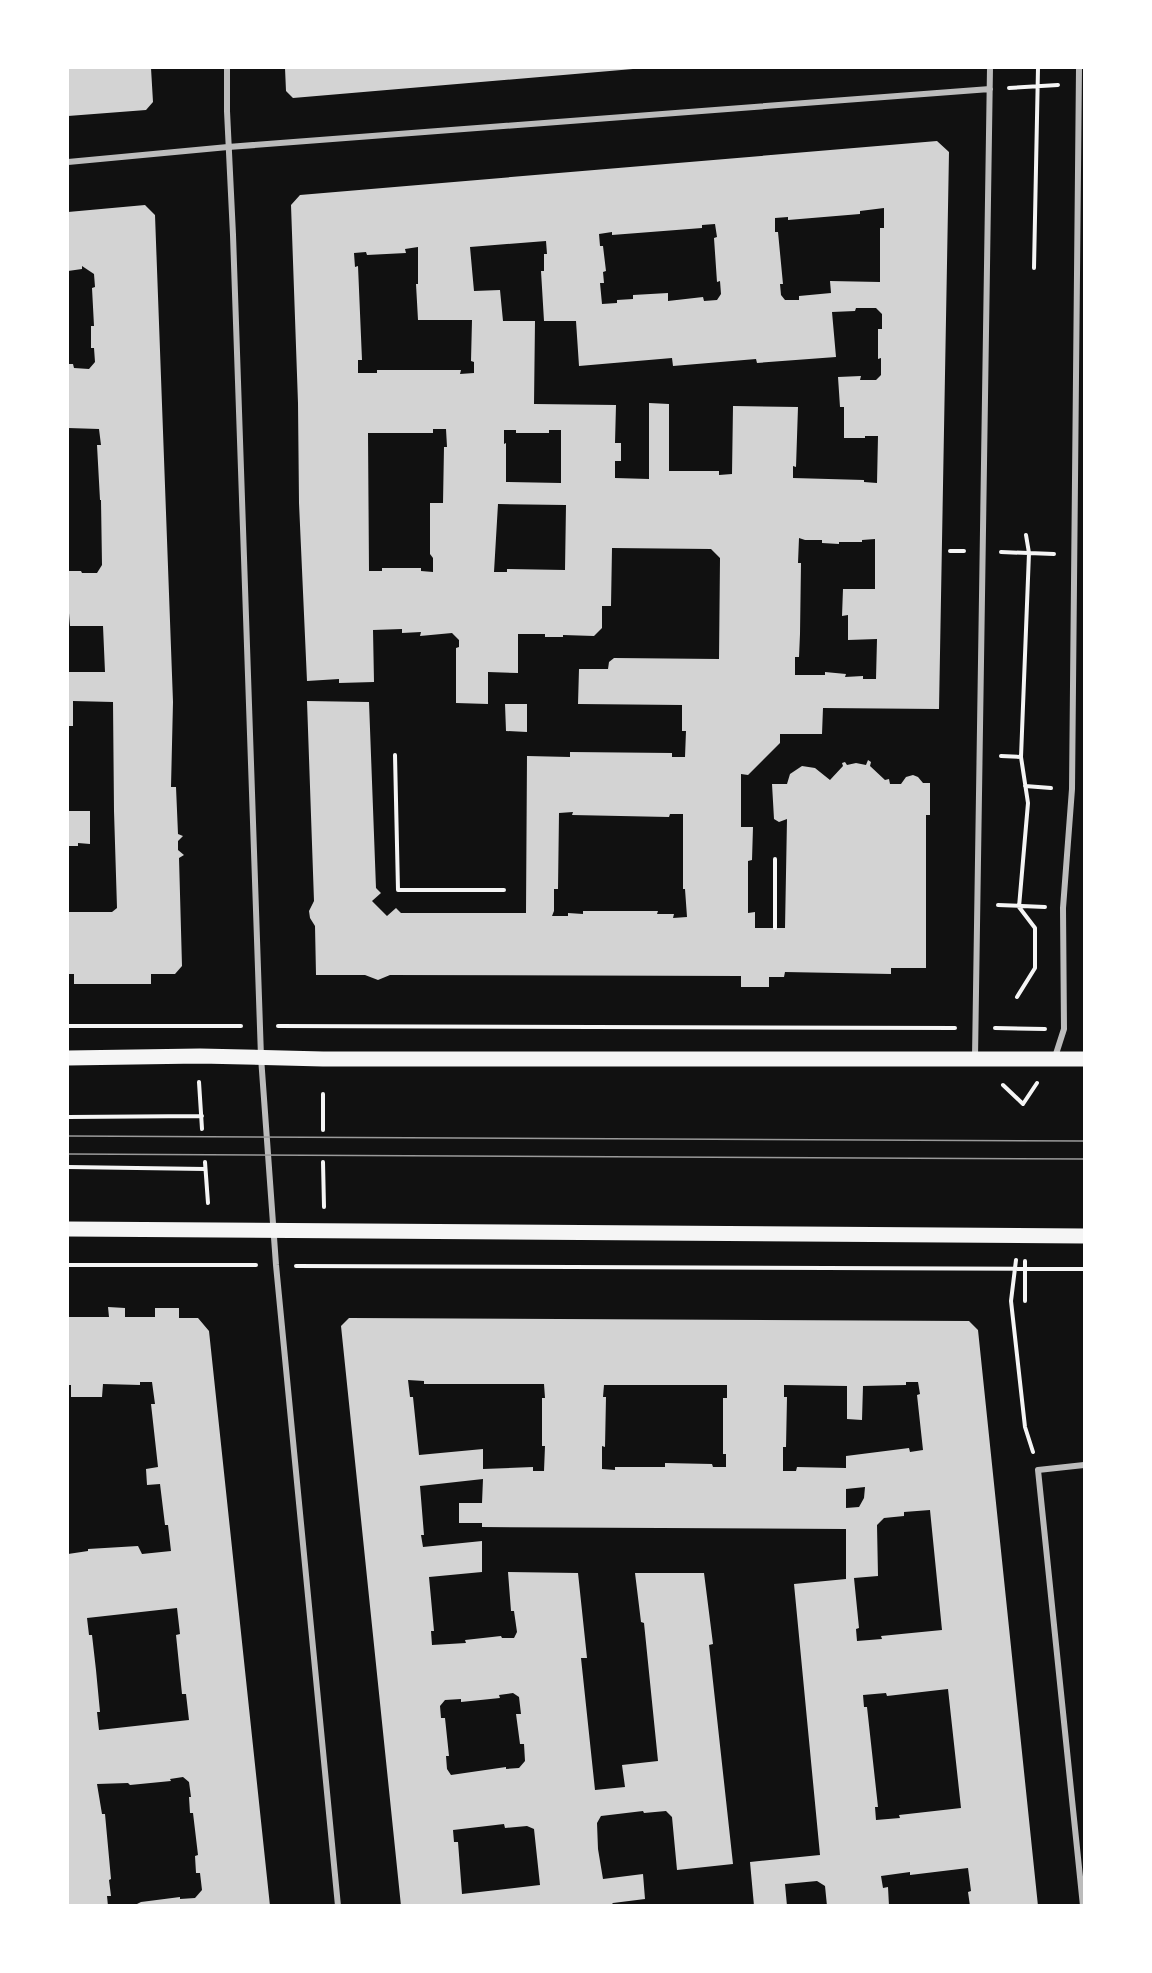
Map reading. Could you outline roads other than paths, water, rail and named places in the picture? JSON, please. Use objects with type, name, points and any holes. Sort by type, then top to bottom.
[{"type":"main road","points":[[68,1058],[1084,1059]]},
{"type":"main road","points":[[68,1229],[1084,1236]]},
{"type":"street","points":[[227,68],[261,1057],[273,1232],[338,1905]]},
{"type":"street","points":[[975,1058],[990,68]]},
{"type":"street","points":[[1055,1058],[1064,1029],[1063,908],[1072,789],[1081,85],[1079,68]]},
{"type":"street","points":[[68,162],[228,147],[990,89]]},
{"type":"street","points":[[1083,1905],[1038,1470],[1084,1465]]},
{"type":"tram line","points":[[68,1136],[1084,1141]]},
{"type":"tram line","points":[[68,1154],[1084,1159]]}]
